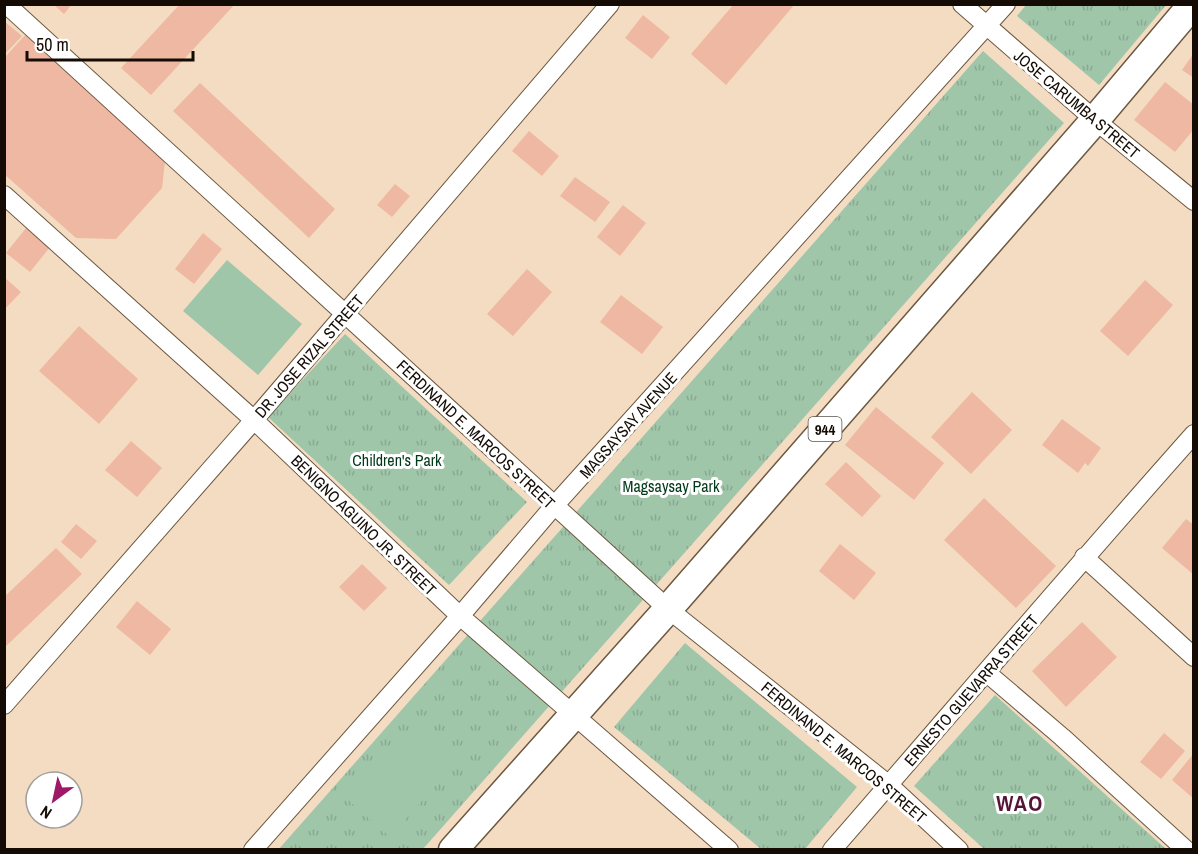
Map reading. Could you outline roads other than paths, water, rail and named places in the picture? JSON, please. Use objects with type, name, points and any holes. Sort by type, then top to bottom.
[{"type":"main road","name":"944","points":[[453,849],[668,609],[1095,120],[1193,4]]},
{"type":"street","name":"FERDINAND E. MARCOS STREET","points":[[6,4],[668,609],[889,785],[958,849]]},
{"type":"street","name":"DR. JOSE RIZAL STREET","points":[[4,705],[254,420],[610,4]]},
{"type":"street","name":"JOSE CARUMBA STREET","points":[[962,4],[1095,120],[1194,201]]},
{"type":"street","name":"MAGSAYSAY AVENUE","points":[[253,849],[555,506],[987,28],[1006,4]]},
{"type":"street","name":"BENIGNO AGUINO JR. STREET","points":[[4,195],[254,420],[460,616],[729,849]]},
{"type":"street","name":"ERNESTO GUEVARRA STREET","points":[[832,849],[987,673],[1084,557],[1194,434]]},
{"type":"street","points":[[1084,557],[1194,657]]},
{"type":"street","points":[[987,673],[1186,849]]},
{"type":"district","name":"WAO","points":[[1020,803]]},
{"type":"park label","name":"Children's Park","points":[[397,460]]},
{"type":"park label","name":"Magsaysay Park","points":[[671,486]]}]
